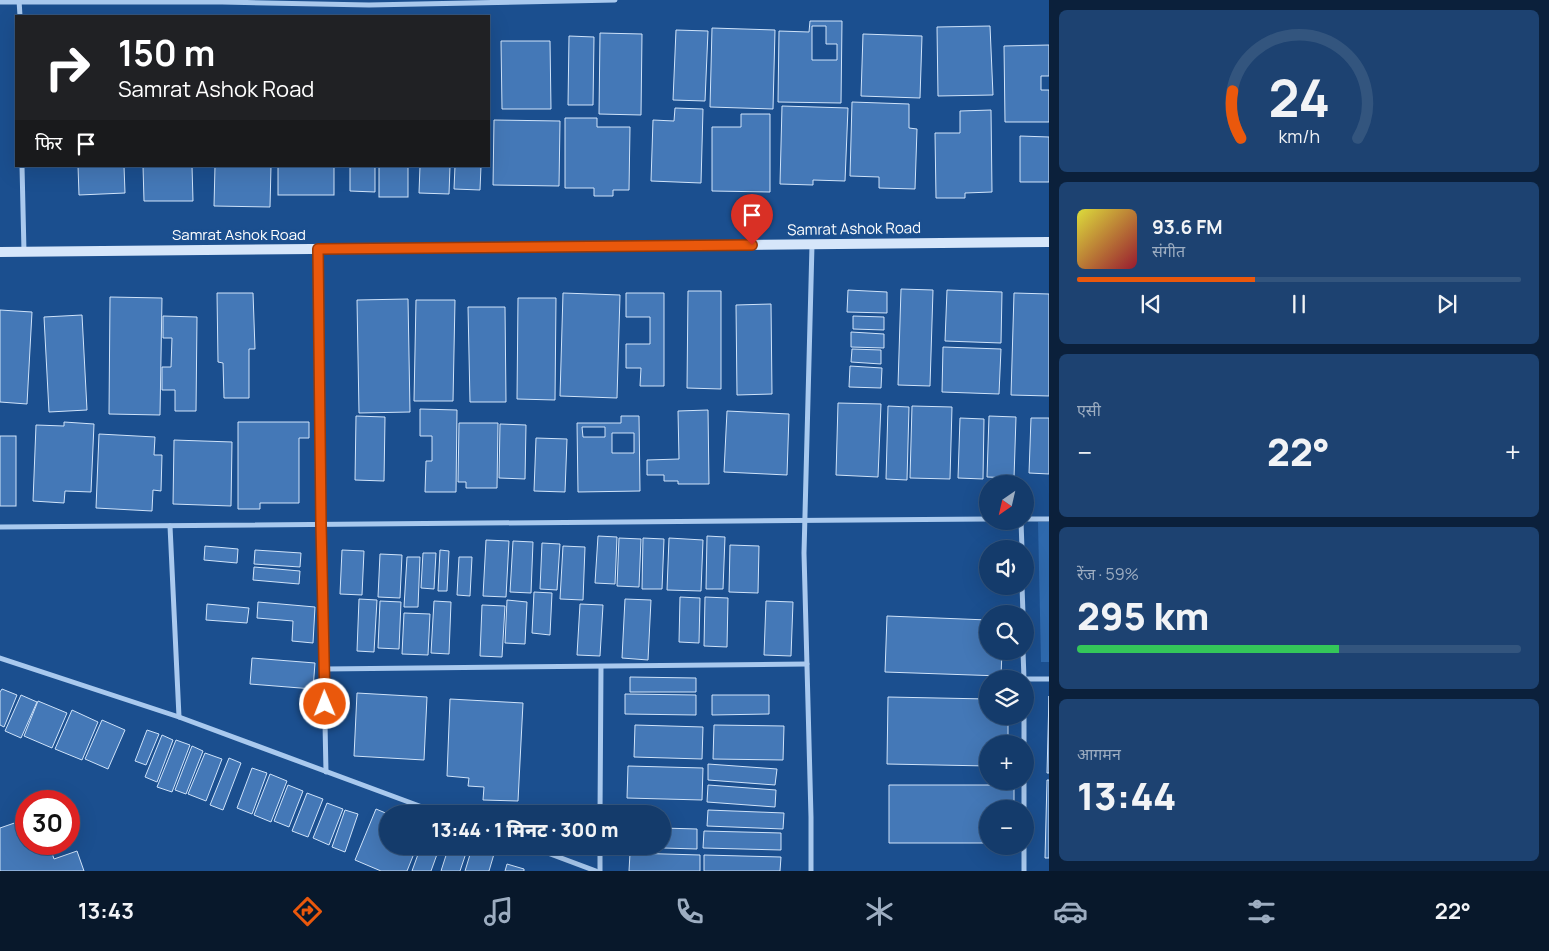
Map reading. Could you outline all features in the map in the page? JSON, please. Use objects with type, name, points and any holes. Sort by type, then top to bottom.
[{"type":"street","points":[[0,2],[615,0]]},
{"type":"street","points":[[20,1],[20,15]]},
{"type":"street","points":[[22,167],[24,252]]},
{"type":"street","name":"Samrat Ashok Road","points":[[0,252],[1049,242]]},
{"type":"street","points":[[811,871],[804,521],[812,245]]},
{"type":"street","points":[[318,249],[326,772]]},
{"type":"street","points":[[0,527],[979,519]]},
{"type":"street","points":[[1034,519],[1049,519]]},
{"type":"street","points":[[170,526],[179,718]]},
{"type":"street","points":[[0,658],[179,718],[416,805]]},
{"type":"street","points":[[325,669],[807,664]]},
{"type":"street","points":[[600,805],[601,667]]},
{"type":"street","points":[[1034,679],[1049,679]]},
{"type":"street","points":[[554,855],[598,871],[599,855]]},
{"type":"street","points":[[1024,855],[1024,871]]},
{"type":"shaded area","points":[[1038,522],[1049,522],[1049,662],[1041,662]]},
{"type":"building","points":[[810,21],[842,21],[841,103],[778,102],[779,31],[809,32]],"holes":[[[812,26],[826,26],[826,44],[837,44],[837,60],[812,60]]]},
{"type":"building","points":[[990,26],[993,95],[938,96],[937,27]]},
{"type":"building","points":[[712,28],[775,30],[773,109],[710,107]]},
{"type":"building","points":[[676,30],[708,31],[705,101],[673,100]]},
{"type":"building","points":[[600,33],[642,34],[641,115],[599,114]]},
{"type":"building","points":[[863,34],[922,36],[920,98],[861,96]]},
{"type":"building","points":[[569,36],[594,37],[593,105],[568,105]]},
{"type":"building","points":[[501,41],[550,41],[551,109],[502,109]]},
{"type":"building","points":[[1049,45],[1049,76],[1041,76],[1041,90],[1049,90],[1049,122],[1005,122],[1004,46]]},
{"type":"building","points":[[852,102],[909,104],[909,128],[917,129],[915,189],[879,188],[879,177],[850,176]]},
{"type":"building","points":[[782,106],[848,108],[845,181],[813,180],[813,185],[780,184]]},
{"type":"building","points":[[675,108],[703,109],[701,183],[651,181],[653,120],[674,121]]},
{"type":"building","points":[[991,110],[992,192],[965,193],[965,198],[936,198],[935,133],[960,133],[960,111]]},
{"type":"building","points":[[741,114],[770,114],[770,192],[712,191],[712,127],[741,127]]},
{"type":"building","points":[[565,118],[597,118],[597,127],[630,127],[629,190],[613,190],[613,196],[594,196],[594,188],[565,188]]},
{"type":"building","points":[[494,120],[560,121],[559,186],[493,185]]},
{"type":"building","points":[[1020,136],[1049,137],[1049,182],[1020,182]]},
{"type":"building","points":[[78,167],[124,167],[125,193],[79,195]]},
{"type":"building","points":[[143,167],[192,167],[193,201],[144,201]]},
{"type":"building","points":[[215,167],[271,167],[270,207],[214,206]]},
{"type":"building","points":[[278,167],[334,167],[334,195],[278,195]]},
{"type":"building","points":[[350,167],[375,167],[375,192],[350,191]]},
{"type":"building","points":[[379,167],[408,167],[408,197],[379,197]]},
{"type":"building","points":[[420,167],[450,167],[449,194],[419,193]]},
{"type":"building","points":[[455,167],[481,167],[480,190],[454,189]]},
{"type":"building","points":[[901,289],[933,290],[930,386],[898,385]]},
{"type":"building","points":[[848,290],[887,292],[887,313],[847,312]]},
{"type":"building","points":[[947,290],[1002,292],[1001,343],[945,341]]},
{"type":"building","points":[[688,291],[721,291],[721,389],[687,388]]},
{"type":"building","points":[[217,293],[253,293],[255,349],[249,349],[249,398],[224,398],[223,363],[218,362]]},
{"type":"building","points":[[563,293],[620,295],[617,398],[560,396]]},
{"type":"building","points":[[626,293],[664,293],[664,386],[640,386],[641,368],[626,368],[626,344],[650,344],[650,317],[626,317]]},
{"type":"building","points":[[1014,293],[1049,294],[1049,396],[1011,395]]},
{"type":"building","points":[[110,297],[162,298],[160,415],[109,414]]},
{"type":"building","points":[[518,298],[556,298],[555,400],[517,399]]},
{"type":"building","points":[[408,299],[410,412],[359,413],[357,300]]},
{"type":"building","points":[[416,300],[455,300],[453,401],[414,401]]},
{"type":"building","points":[[771,304],[772,394],[737,395],[736,305]]},
{"type":"building","points":[[468,307],[505,307],[506,402],[470,402]]},
{"type":"building","points":[[0,310],[32,312],[27,404],[0,402]]},
{"type":"building","points":[[82,315],[87,410],[49,412],[44,317]]},
{"type":"building","points":[[163,316],[197,317],[196,411],[175,411],[175,390],[162,390],[162,367],[171,367],[172,338],[163,338]]},
{"type":"building","points":[[853,316],[884,317],[884,330],[853,329]]},
{"type":"building","points":[[851,332],[884,334],[884,348],[851,347]]},
{"type":"building","points":[[943,347],[1001,349],[999,394],[942,392]]},
{"type":"building","points":[[852,349],[881,350],[881,364],[851,362]]},
{"type":"building","points":[[850,366],[882,368],[881,388],[849,387]]},
{"type":"building","points":[[838,403],[881,404],[878,477],[836,475]]},
{"type":"building","points":[[888,406],[909,407],[907,480],[886,479]]},
{"type":"building","points":[[912,406],[952,407],[950,479],[910,478]]},
{"type":"building","points":[[420,409],[457,410],[456,492],[425,492],[426,461],[432,461],[432,436],[420,436]]},
{"type":"building","points":[[708,410],[709,484],[678,484],[678,481],[664,481],[664,475],[647,475],[647,460],[679,459],[678,411]]},
{"type":"building","points":[[727,411],[789,414],[787,475],[724,472]]},
{"type":"building","points":[[356,416],[385,417],[384,481],[355,480]]},
{"type":"building","points":[[621,416],[639,416],[640,491],[578,492],[577,423],[621,423]],"holes":[[[582,427],[605,427],[605,437],[583,437]],[[612,433],[634,433],[634,453],[612,453]]]},
{"type":"building","points":[[989,416],[1016,417],[1014,475],[987,475]]},
{"type":"building","points":[[960,418],[984,419],[983,475],[979,475],[979,479],[958,478]]},
{"type":"building","points":[[1031,418],[1049,418],[1049,474],[1029,473]]},
{"type":"building","points":[[64,422],[94,424],[91,492],[65,491],[64,503],[33,501],[36,425],[64,426]]},
{"type":"building","points":[[238,422],[309,422],[309,438],[299,438],[299,503],[260,503],[260,509],[238,509]]},
{"type":"building","points":[[459,423],[498,423],[497,488],[466,488],[466,482],[458,482]]},
{"type":"building","points":[[500,424],[526,425],[525,479],[499,478]]},
{"type":"building","points":[[99,434],[155,437],[154,455],[162,455],[161,491],[153,490],[152,511],[96,508]]},
{"type":"building","points":[[0,436],[16,436],[16,506],[0,506]]},
{"type":"building","points":[[536,438],[567,439],[565,492],[534,491]]},
{"type":"building","points":[[174,440],[232,442],[231,506],[173,504]]},
{"type":"building","points":[[598,536],[617,537],[615,584],[595,583]]},
{"type":"building","points":[[707,536],[725,537],[723,589],[706,589]]},
{"type":"building","points":[[619,538],[641,539],[639,587],[617,586]]},
{"type":"building","points":[[643,538],[664,539],[662,589],[642,589]]},
{"type":"building","points":[[669,538],[703,540],[701,591],[667,590]]},
{"type":"building","points":[[486,540],[509,541],[506,597],[483,596]]},
{"type":"building","points":[[513,541],[533,542],[531,593],[510,592]]},
{"type":"building","points":[[542,543],[560,544],[557,590],[540,589]]},
{"type":"building","points":[[730,545],[759,546],[758,593],[729,592]]},
{"type":"building","points":[[205,546],[238,549],[237,563],[204,560]]},
{"type":"building","points":[[563,546],[585,547],[583,600],[560,599]]},
{"type":"building","points":[[255,550],[301,553],[300,567],[254,564]]},
{"type":"building","points":[[342,550],[364,551],[362,595],[340,594]]},
{"type":"building","points":[[440,550],[449,551],[447,591],[438,591]]},
{"type":"building","points":[[423,553],[436,553],[434,589],[421,588]]},
{"type":"building","points":[[380,554],[402,555],[400,598],[378,597]]},
{"type":"building","points":[[407,557],[420,557],[418,607],[404,607]]},
{"type":"building","points":[[459,557],[472,557],[470,596],[457,595]]},
{"type":"building","points":[[254,567],[300,571],[299,584],[253,580]]},
{"type":"building","points":[[534,592],[552,593],[550,635],[532,633]]},
{"type":"building","points":[[680,597],[700,598],[699,643],[679,642]]},
{"type":"building","points":[[705,597],[728,598],[727,647],[704,646]]},
{"type":"building","points":[[359,599],[377,600],[374,652],[357,651]]},
{"type":"building","points":[[625,599],[651,600],[648,660],[622,658]]},
{"type":"building","points":[[507,600],[527,602],[525,644],[505,643]]},
{"type":"building","points":[[380,601],[401,602],[399,649],[378,648]]},
{"type":"building","points":[[434,601],[451,602],[449,654],[431,653]]},
{"type":"building","points":[[766,601],[793,602],[791,656],[764,655]]},
{"type":"building","points":[[258,602],[315,607],[313,643],[292,641],[293,621],[257,618]]},
{"type":"building","points":[[207,604],[249,608],[247,623],[206,620]]},
{"type":"building","points":[[580,604],[603,605],[600,656],[577,655]]},
{"type":"building","points":[[482,605],[505,606],[502,657],[480,656]]},
{"type":"building","points":[[404,613],[430,614],[428,655],[402,654]]},
{"type":"building","points":[[887,616],[979,620],[979,660],[1002,660],[1001,670],[979,670],[979,675],[885,672]]},
{"type":"building","points":[[252,658],[315,663],[313,689],[250,684]]},
{"type":"building","points":[[630,677],[696,678],[696,692],[630,692]]},
{"type":"building","points":[[2,689],[17,695],[4,727],[0,725],[0,692]]},
{"type":"building","points":[[357,693],[427,697],[424,760],[354,756]]},
{"type":"building","points":[[625,694],[696,695],[696,715],[625,714]]},
{"type":"building","points":[[21,695],[37,702],[21,738],[5,731]]},
{"type":"building","points":[[712,695],[769,695],[769,714],[712,715]]},
{"type":"building","points":[[1049,696],[1049,773],[1047,773]]},
{"type":"building","points":[[888,697],[979,699],[979,725],[1008,725],[1008,735],[979,735],[979,766],[887,764]]},
{"type":"building","points":[[450,699],[523,703],[518,801],[483,800],[484,787],[468,786],[469,778],[447,776]]},
{"type":"building","points":[[38,701],[67,713],[52,748],[24,736]]},
{"type":"building","points":[[72,710],[98,722],[82,760],[55,749]]},
{"type":"building","points":[[102,720],[125,730],[108,769],[85,759]]},
{"type":"building","points":[[635,725],[703,727],[702,759],[634,757]]},
{"type":"building","points":[[714,725],[784,726],[783,760],[713,759]]},
{"type":"building","points":[[147,730],[159,734],[146,765],[135,761]]},
{"type":"building","points":[[162,735],[173,740],[157,782],[145,777]]},
{"type":"building","points":[[176,740],[190,745],[172,792],[157,787]]},
{"type":"building","points":[[192,746],[203,751],[186,794],[175,790]]},
{"type":"building","points":[[205,753],[222,759],[206,801],[188,794]]},
{"type":"building","points":[[229,758],[241,763],[223,810],[210,805]]},
{"type":"building","points":[[708,764],[777,769],[775,785],[708,780]]},
{"type":"building","points":[[628,766],[703,768],[702,800],[627,798]]},
{"type":"building","points":[[252,768],[267,773],[252,814],[237,808]]},
{"type":"building","points":[[270,774],[287,781],[271,822],[254,815]]},
{"type":"building","points":[[1047,780],[1049,780],[1049,858],[1045,858]]},
{"type":"building","points":[[288,785],[303,791],[289,827],[274,821]]},
{"type":"building","points":[[708,785],[776,790],[775,807],[707,802]]},
{"type":"building","points":[[889,785],[979,785],[979,790],[1014,790],[1014,800],[979,800],[979,843],[889,843]]},
{"type":"building","points":[[307,793],[323,799],[308,837],[292,831]]},
{"type":"building","points":[[327,803],[343,809],[329,845],[313,838]]},
{"type":"building","points":[[376,809],[379,810],[379,855],[413,855],[407,871],[381,871],[355,860]]},
{"type":"building","points":[[345,810],[358,814],[345,852],[332,847]]},
{"type":"building","points":[[708,810],[784,813],[783,829],[707,826]]},
{"type":"building","points":[[15,823],[15,855],[53,855],[54,859],[66,855],[78,855],[84,871],[0,871],[0,828]]},
{"type":"building","points":[[671,828],[697,829],[697,849],[671,848]]},
{"type":"building","points":[[704,831],[781,833],[781,850],[703,848]]},
{"type":"building","points":[[418,855],[437,855],[431,871],[412,871]]},
{"type":"building","points":[[446,855],[465,855],[460,871],[441,871]]},
{"type":"building","points":[[470,855],[494,855],[489,871],[465,871]]},
{"type":"building","points":[[630,855],[700,855],[700,871],[629,871]]},
{"type":"building","points":[[704,855],[781,857],[780,871],[704,871]]},
{"type":"building","points":[[507,864],[524,869],[524,871],[505,871]]},
{"type":"route","points":[[325,704],[318,249],[752,245]]}]
